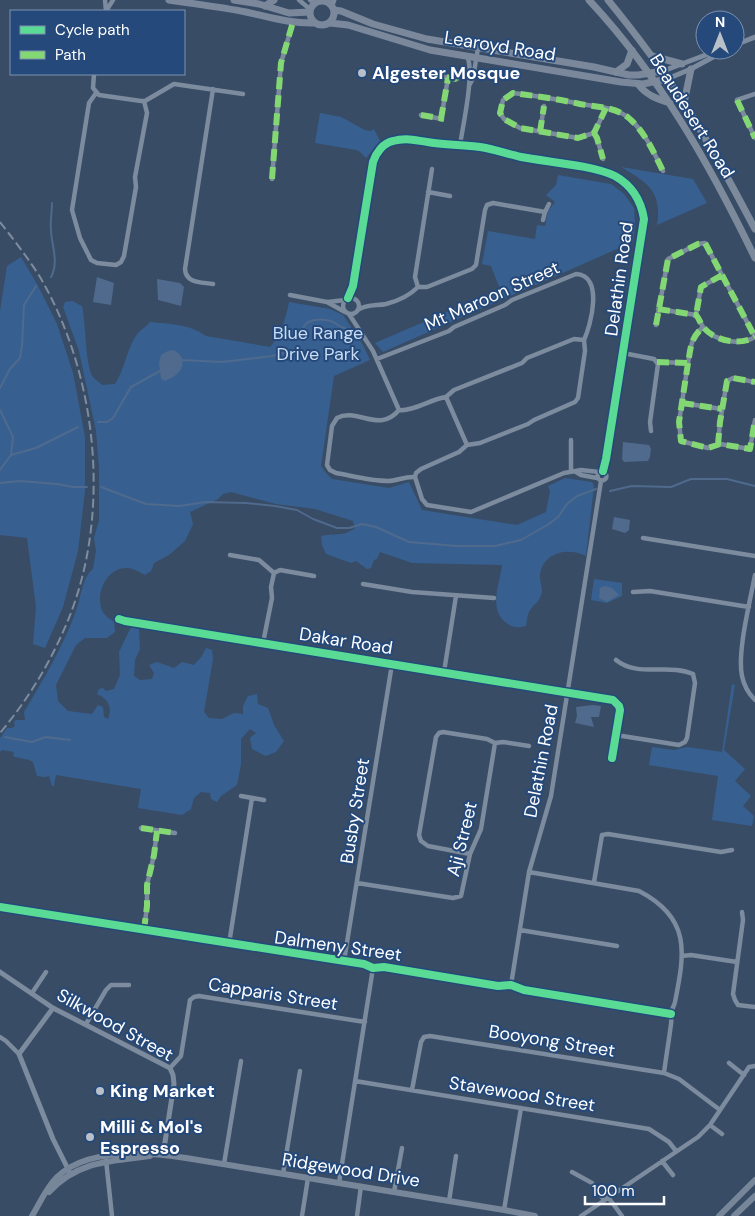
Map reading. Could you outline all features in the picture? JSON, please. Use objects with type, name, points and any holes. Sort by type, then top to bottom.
[{"type":"highway","name":"Beaudesert Road","points":[[589,0],[632,50],[670,103],[711,171],[755,258]]},
{"type":"highway","name":"Beaudesert Road","points":[[608,0],[663,71],[684,103],[755,229]]},
{"type":"highway","points":[[616,72],[627,64],[632,50]]},
{"type":"highway","points":[[651,56],[682,64]]},
{"type":"highway","points":[[684,103],[691,69]]},
{"type":"highway","points":[[638,84],[643,91],[656,99],[670,103]]},
{"type":"main road","points":[[169,0],[323,26],[330,23],[334,17],[333,5],[327,2],[314,4],[289,13],[234,0]]},
{"type":"main road","points":[[265,6],[274,0]]},
{"type":"main road","points":[[314,4],[311,18],[315,24]]},
{"type":"main road","name":"Learoyd Road","points":[[333,5],[341,11],[373,24],[407,34],[634,75],[663,71]]},
{"type":"main road","name":"Learoyd Road","points":[[330,23],[348,25],[430,50],[476,58],[638,84],[656,82],[667,78]]},
{"type":"main road","name":"Ridgewood Drive","points":[[32,1216],[52,1183],[82,1162],[106,1159],[134,1152],[224,1164],[535,1216]]},
{"type":"main road","points":[[719,1216],[755,1180]]},
{"type":"main road","points":[[734,1216],[755,1196]]},
{"type":"street","points":[[299,0],[314,4]]},
{"type":"street","points":[[272,178],[281,62],[293,22]]},
{"type":"street","points":[[469,88],[473,78],[478,48]]},
{"type":"street","points":[[460,145],[469,88],[470,64],[467,56]]},
{"type":"street","points":[[663,71],[695,59]]},
{"type":"street","points":[[667,78],[691,69],[708,60]]},
{"type":"street","points":[[429,74],[457,79]]},
{"type":"street","points":[[94,75],[93,88],[96,93]]},
{"type":"street","points":[[421,115],[443,119],[448,78]]},
{"type":"street","points":[[96,93],[144,101],[174,84],[243,94]]},
{"type":"street","points":[[213,89],[185,274],[188,279],[193,281],[214,284]]},
{"type":"street","points":[[96,93],[89,103],[72,210],[80,238],[89,257],[94,262],[105,264],[119,264],[124,256],[136,187],[135,177],[147,113],[144,101]]},
{"type":"street","points":[[606,108],[594,133],[578,138],[520,128],[500,114],[503,100],[512,93],[555,98],[606,108],[617,111],[630,118],[642,132],[651,145],[663,171]]},
{"type":"street","points":[[755,94],[737,100],[755,138]]},
{"type":"street","points":[[540,132],[544,106]]},
{"type":"street","points":[[594,133],[603,160]]},
{"type":"street","name":"Delathin Road","points":[[353,286],[373,162],[380,148],[388,142],[415,139],[434,143],[482,147],[519,157],[599,171],[615,176],[636,195],[643,210],[643,232],[601,472]]},
{"type":"street","points":[[418,287],[415,277],[432,169]]},
{"type":"street","points":[[428,192],[450,196]]},
{"type":"street","points":[[290,295],[327,302],[347,313],[357,311],[363,307],[387,304],[412,294],[418,287],[427,287],[472,269],[476,265],[485,210],[488,205],[493,203],[545,212]]},
{"type":"street","points":[[543,220],[549,204]]},
{"type":"street","points":[[656,324],[666,263],[671,257],[705,242],[755,337],[745,341],[719,340],[702,327],[696,315],[701,287],[722,275]]},
{"type":"street","name":"Mt Maroon Street","points":[[377,359],[449,331],[454,327],[506,306],[512,300],[576,274],[586,278],[594,296],[588,332],[584,340],[585,351],[578,398],[575,402],[528,424],[480,444],[467,446]]},
{"type":"street","points":[[353,286],[343,306],[356,323],[377,359],[398,410]]},
{"type":"street","points":[[353,286],[357,301],[356,323]]},
{"type":"street","points":[[327,302],[347,299],[373,306]]},
{"type":"street","points":[[658,309],[696,315]]},
{"type":"street","points":[[702,327],[694,335],[692,341],[679,422],[681,441],[708,448],[718,445],[750,449],[755,420]]},
{"type":"street","points":[[398,410],[405,411],[436,398],[446,397],[454,390],[522,363],[527,358],[574,339],[584,340]]},
{"type":"street","points":[[623,353],[654,359],[657,362],[688,363]]},
{"type":"street","points":[[651,431],[650,422],[658,367],[657,362]]},
{"type":"street","points":[[718,445],[727,381],[729,378],[755,382]]},
{"type":"street","points":[[415,476],[421,469],[459,452],[467,446],[446,397]]},
{"type":"street","points":[[682,403],[722,409]]},
{"type":"street","points":[[398,410],[392,417],[386,420],[345,415],[336,418],[332,426],[327,466],[336,473],[385,481],[405,476],[415,476]]},
{"type":"street","points":[[571,440],[573,472]]},
{"type":"street","points":[[415,476],[422,499],[428,505],[468,512],[558,475],[581,470],[601,472],[606,476],[605,480],[573,472]]},
{"type":"street","points":[[599,479],[601,472]]},
{"type":"street","name":"Delathin Road","points":[[511,985],[529,872],[551,796],[599,479]]},
{"type":"street","points":[[643,538],[755,556]]},
{"type":"street","points":[[230,555],[259,560],[274,573]]},
{"type":"street","points":[[274,573],[280,570],[314,576]]},
{"type":"street","points":[[263,643],[272,598],[271,587],[274,573]]},
{"type":"street","points":[[755,575],[741,654],[741,674],[748,693],[755,700]]},
{"type":"street","points":[[363,584],[412,592],[494,598]]},
{"type":"street","points":[[633,592],[650,591],[750,607]]},
{"type":"street","points":[[444,672],[456,596]]},
{"type":"street","name":"Dakar Road","points":[[119,619],[613,700],[617,702],[620,710],[616,735]]},
{"type":"street","points":[[612,758],[616,735],[682,744],[687,738],[695,683],[693,674],[687,671],[668,668],[654,670],[638,668],[621,664],[616,660]]},
{"type":"street","name":"Busby Street","points":[[344,961],[392,664]]},
{"type":"street","points":[[470,854],[428,846],[421,841],[420,835],[436,737],[439,733],[443,732],[487,739],[495,743],[503,742],[529,746]]},
{"type":"street","name":"Aji Street","points":[[357,883],[452,898],[461,896],[470,854],[481,829],[495,743]]},
{"type":"street","points":[[242,796],[264,800]]},
{"type":"street","points":[[229,944],[252,798]]},
{"type":"street","points":[[141,828],[175,833]]},
{"type":"street","points":[[144,930],[147,885],[154,855],[157,830]]},
{"type":"street","points":[[594,882],[602,834],[722,852],[732,850]]},
{"type":"street","points":[[529,872],[639,891],[652,897],[668,912],[679,930],[682,956],[675,1004],[670,1014],[672,1020],[664,1073]]},
{"type":"street","name":"Dalmeny Street","points":[[0,907],[344,961],[374,968],[498,986],[511,985],[524,990],[670,1014]]},
{"type":"street","points":[[742,912],[743,920],[733,994],[738,1005],[755,1007]]},
{"type":"street","points":[[520,930],[617,946]]},
{"type":"street","points":[[682,956],[691,955],[737,962]]},
{"type":"street","points":[[339,1183],[374,968]]},
{"type":"street","name":"Silkwood Street","points":[[0,972],[53,1008],[170,1068],[174,1076],[174,1084],[163,1155]]},
{"type":"street","points":[[32,993],[46,972]]},
{"type":"street","points":[[86,1024],[106,990],[111,985],[129,985]]},
{"type":"street","name":"Capparis Street","points":[[170,1068],[181,1056],[190,1000],[194,997],[200,996],[365,1022]]},
{"type":"street","points":[[19,1054],[53,1008]]},
{"type":"street","name":"Booyong Street","points":[[412,1090],[420,1042],[424,1037],[430,1036],[664,1073],[679,1079],[720,1110]]},
{"type":"street","points":[[0,1037],[19,1054],[53,1139],[69,1171]]},
{"type":"street","points":[[224,1164],[241,1062]]},
{"type":"street","points":[[729,1063],[744,1076]]},
{"type":"street","points":[[581,1216],[698,1137],[710,1126],[750,1067],[755,1066]]},
{"type":"street","points":[[283,1174],[300,1071]]},
{"type":"street","name":"Stavewood Street","points":[[355,1081],[649,1129],[669,1142],[676,1151]]},
{"type":"street","points":[[504,1210],[520,1108]]},
{"type":"street","points":[[710,1126],[722,1134]]},
{"type":"street","points":[[394,1192],[402,1148]]},
{"type":"street","points":[[449,1201],[456,1156]]},
{"type":"street","points":[[106,1159],[112,1216]]},
{"type":"street","points":[[662,1160],[673,1175]]},
{"type":"street","points":[[572,1172],[592,1183],[622,1216]]},
{"type":"street","points":[[302,1216],[308,1178]]},
{"type":"street","points":[[356,1216],[361,1186]]},
{"type":"green space","points":[[320,113],[341,117],[365,130],[371,131],[374,129],[380,141],[366,158],[356,150],[315,143]]},
{"type":"green space","points":[[621,167],[693,179],[707,203],[657,225],[657,204],[651,189],[646,183]]},
{"type":"green space","points":[[558,175],[611,184],[624,194],[634,208],[633,242],[383,352],[375,343],[500,289],[491,266],[482,264],[488,231],[535,239],[537,225],[545,226],[548,211],[555,202],[546,195],[556,185]]},
{"type":"green space","points":[[21,257],[57,324],[73,373],[85,437],[85,491],[78,551],[63,607],[45,648],[33,644],[36,607],[27,538],[0,535],[0,311],[7,266]]},
{"type":"green space","name":"Blue Range Drive Park","points":[[72,301],[82,306],[88,364],[94,378],[102,385],[115,384],[134,339],[150,322],[179,325],[193,329],[206,336],[270,347],[283,326],[289,302],[330,309],[343,315],[363,345],[370,360],[334,376],[321,466],[332,479],[389,488],[409,482],[422,510],[517,525],[546,512],[550,491],[548,486],[565,478],[592,482],[594,486],[586,556],[579,553],[564,552],[546,561],[540,575],[542,592],[538,601],[529,612],[526,626],[514,627],[502,618],[496,604],[502,565],[412,563],[380,552],[371,568],[367,569],[356,561],[351,563],[326,554],[322,545],[321,536],[343,534],[351,531],[355,528],[353,521],[315,509],[276,504],[231,492],[223,494],[218,499],[190,512],[193,524],[185,541],[169,555],[154,563],[151,571],[145,575],[139,571],[127,568],[113,572],[108,577],[101,591],[100,598],[104,613],[114,622],[115,632],[107,638],[85,638],[76,645],[56,685],[58,701],[68,711],[92,714],[98,705],[103,707],[104,717],[108,719],[109,704],[97,694],[99,689],[103,688],[106,691],[114,689],[120,675],[119,652],[131,627],[139,629],[140,649],[135,660],[134,676],[140,680],[152,679],[154,673],[149,665],[157,662],[174,668],[182,662],[194,665],[206,648],[212,650],[213,659],[204,712],[209,718],[222,719],[234,713],[243,714],[243,706],[248,696],[257,694],[258,704],[268,708],[274,725],[284,741],[276,752],[266,756],[252,749],[250,738],[256,733],[250,729],[241,739],[241,764],[237,785],[221,796],[217,802],[211,799],[210,793],[201,792],[194,798],[191,809],[182,815],[138,808],[141,789],[56,775],[54,786],[52,786],[49,776],[37,776],[33,762],[13,756],[14,752],[2,750],[0,752],[0,738],[7,728],[15,726],[14,722],[16,720],[25,720],[24,712],[52,663],[71,624],[86,577],[93,569],[96,551],[94,538],[99,520],[99,468],[96,431],[79,351],[63,307],[65,302]]},
{"type":"green space","points":[[594,579],[622,583],[622,596],[607,603],[591,600]]},
{"type":"green space","points":[[732,684],[735,685],[724,750],[745,769],[735,781],[751,796],[743,806],[754,816],[752,826],[712,820],[718,776],[649,765],[652,747],[674,750],[687,747],[722,752]]},
{"type":"shaded area","points":[[97,277],[114,283],[111,305],[93,302]]},
{"type":"shaded area","points":[[157,279],[180,283],[184,287],[181,306],[158,300]]},
{"type":"shaded area","points":[[173,350],[180,354],[183,364],[176,375],[165,381],[161,379],[159,363],[161,355]]},
{"type":"shaded area","points":[[623,442],[649,445],[651,449],[648,461],[624,462],[622,459]]},
{"type":"shaded area","points":[[614,517],[630,520],[629,530],[625,533],[612,529]]},
{"type":"shaded area","points":[[605,586],[612,588],[619,595],[607,602],[599,598],[600,588]]},
{"type":"shaded area","points":[[601,706],[599,717],[591,717],[594,727],[575,723],[577,716],[576,707]]},
{"type":"waterway","points":[[51,277],[55,266],[51,227],[52,203]]},
{"type":"waterway","points":[[0,388],[10,369],[20,358],[24,305],[36,286]]},
{"type":"waterway","points":[[303,330],[306,324],[318,320],[331,321],[345,328]]},
{"type":"waterway","points":[[182,360],[222,362],[272,356],[298,348]]},
{"type":"waterway","points":[[98,422],[107,422],[113,418],[131,387],[160,371]]},
{"type":"waterway","points":[[0,410],[13,437],[11,455]]},
{"type":"waterway","points":[[0,470],[11,455],[36,448],[78,427]]},
{"type":"waterway","points":[[610,491],[632,486],[671,487],[691,479],[727,479],[755,486]]},
{"type":"waterway","points":[[0,483],[20,481],[87,487]]},
{"type":"waterway","points":[[101,487],[146,504],[179,506],[206,502],[275,506],[297,510],[313,519],[337,528],[349,528],[362,524],[376,527],[409,542],[457,546],[495,546],[521,540],[558,517],[567,504],[577,496],[596,489]]},
{"type":"waterway","points":[[5,737],[32,742],[46,737],[70,740]]},
{"type":"railway","points":[[0,222],[40,277],[60,317],[76,361],[87,406],[93,453],[93,500],[89,547],[78,592],[62,634],[49,660],[18,710],[0,733]]},
{"type":"marked path","points":[[272,179],[281,63],[293,22]]},
{"type":"marked path","points":[[429,74],[457,79]]},
{"type":"marked path","points":[[441,119],[448,78]]},
{"type":"marked path","points":[[606,108],[594,133],[578,138],[520,128],[504,119],[500,113],[503,100],[513,93],[607,108],[620,112],[641,131],[663,171]]},
{"type":"marked path","points":[[737,100],[755,138]]},
{"type":"marked path","points":[[540,132],[544,106]]},
{"type":"marked path","points":[[421,115],[444,119]]},
{"type":"marked path","points":[[594,133],[603,159]]},
{"type":"marked path","points":[[656,325],[668,259],[698,244],[705,243],[722,275],[701,287],[696,315]]},
{"type":"marked path","points":[[722,275],[755,337]]},
{"type":"marked path","points":[[658,309],[696,315],[704,328],[721,339],[735,342],[755,337]]},
{"type":"marked path","points":[[657,362],[688,363],[693,339],[703,327]]},
{"type":"marked path","points":[[688,363],[679,422],[681,441],[708,448],[720,444],[750,449],[755,420]]},
{"type":"marked path","points":[[718,445],[727,381],[733,378],[755,382]]},
{"type":"marked path","points":[[682,403],[722,409]]},
{"type":"marked path","points":[[141,828],[175,833]]},
{"type":"marked path","points":[[144,930],[147,885],[157,831]]},
{"type":"cycle path","points":[[348,298],[353,286],[373,162],[380,149],[389,142],[408,139],[480,147],[521,157],[594,169],[621,180],[638,199],[644,219],[603,471]]},
{"type":"cycle path","points":[[119,619],[613,700],[620,710],[612,758]]},
{"type":"cycle path","points":[[0,907],[364,964],[373,968],[384,967],[498,986],[511,985],[524,990],[671,1014]]},
{"type":"place","name":"Algester Mosque","points":[[362,73]]},
{"type":"place","name":"King Market","points":[[100,1091]]},
{"type":"place","name":"Milli & Mol's Espresso","points":[[90,1137]]}]
